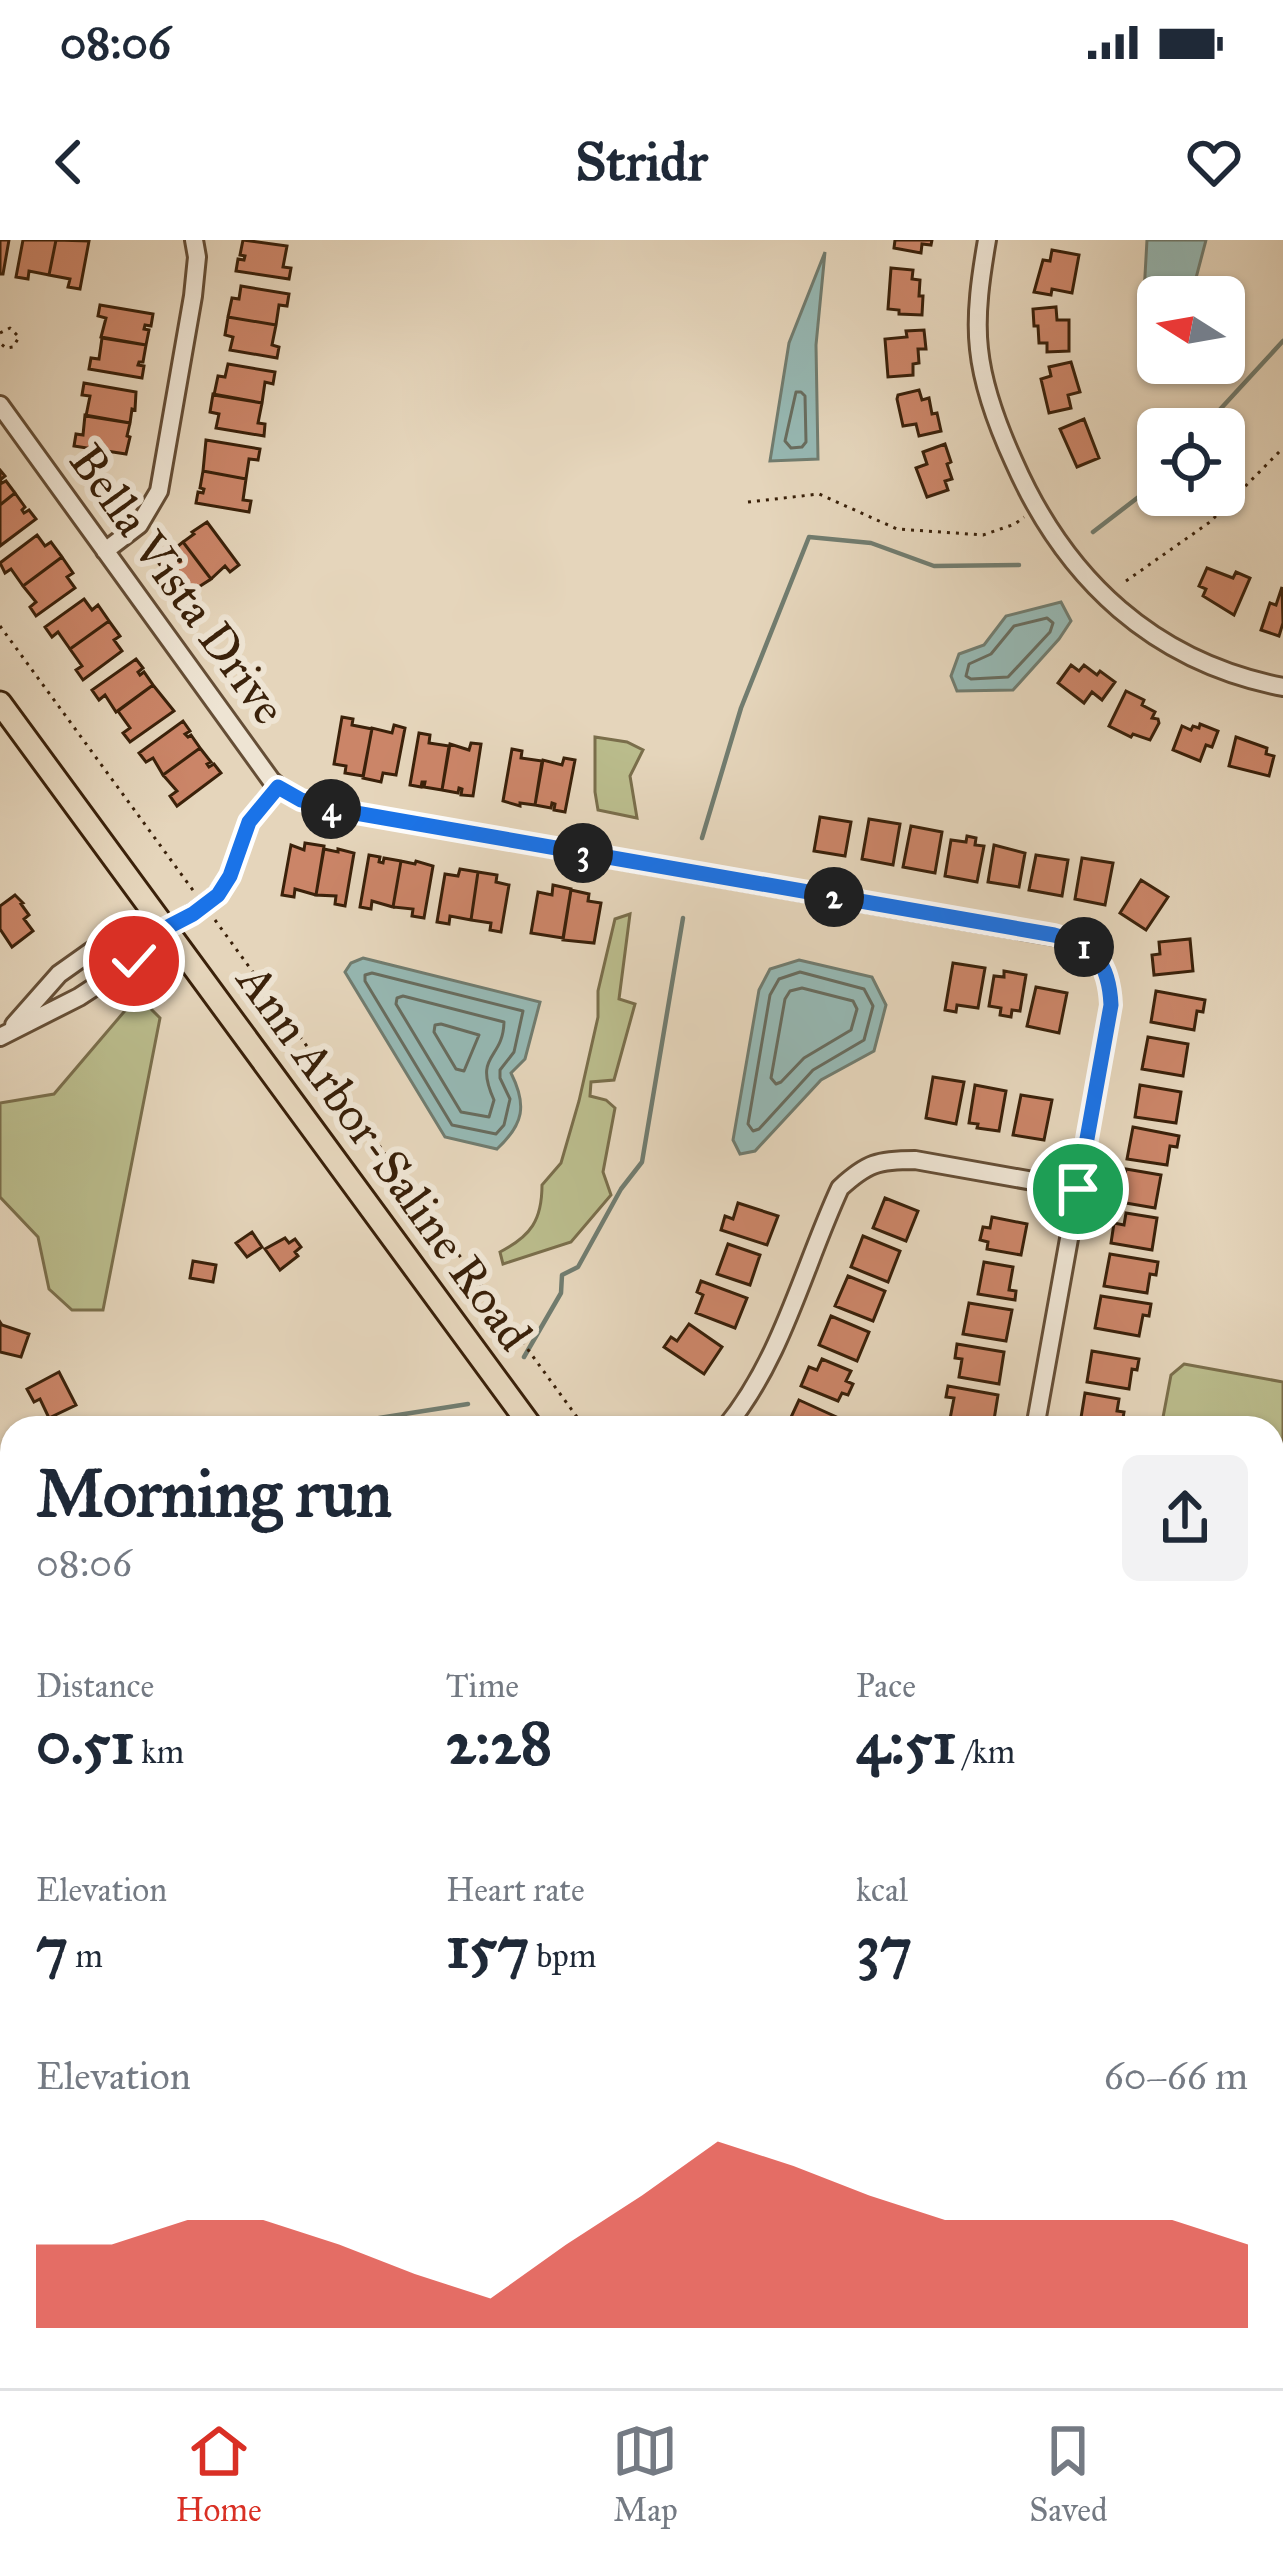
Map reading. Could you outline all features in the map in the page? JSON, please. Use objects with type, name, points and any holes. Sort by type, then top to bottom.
[{"type":"main road","name":"Ann Arbor-Saline Road","points":[[0,703],[523,1416]]},
{"type":"street","points":[[105,550],[139,526],[159,491],[193,296],[194,240]]},
{"type":"street","points":[[987,240],[979,298],[979,350],[996,423],[1035,509],[1072,564],[1157,639],[1214,667],[1283,687]]},
{"type":"street","name":"Bella Vista Drive","points":[[0,405],[278,787],[301,800],[1072,940],[1088,949],[1105,966],[1111,1005],[1037,1416]]},
{"type":"street","points":[[3,1028],[80,997],[134,961],[166,928],[218,895],[230,876],[249,822],[278,787]]},
{"type":"street","points":[[3,1028],[58,974],[114,935],[166,928]]},
{"type":"street","points":[[735,1416],[769,1360],[841,1188],[862,1168],[915,1160],[1078,1189]]},
{"type":"path","points":[[0,332],[10,328],[19,337],[13,347],[0,344]]},
{"type":"path","points":[[1126,580],[1210,522],[1283,448]]},
{"type":"path","points":[[748,502],[819,494],[897,529],[983,535],[1015,524],[1035,509]]},
{"type":"path","points":[[0,626],[187,883]]},
{"type":"path","points":[[219,926],[576,1416]]},
{"type":"green space","points":[[595,737],[643,750],[630,776],[637,818],[598,810]]},
{"type":"green space","points":[[630,914],[619,999],[635,1004],[614,1080],[591,1082],[590,1096],[615,1108],[603,1172],[611,1195],[571,1242],[503,1264],[500,1252],[533,1226],[542,1185],[561,1163],[598,1017],[598,991],[615,919]]},
{"type":"green space","points":[[147,1005],[160,1018],[103,1310],[72,1310],[49,1289],[38,1237],[0,1197],[0,1103],[54,1094],[129,1006]]},
{"type":"green space","points":[[1184,1364],[1283,1382],[1283,1416],[1163,1416],[1171,1375]]},
{"type":"water","points":[[1147,240],[1206,240],[1197,276],[1145,276]]},
{"type":"water","points":[[825,252],[816,345],[818,459],[770,461],[789,343]]},
{"type":"water","points":[[1061,602],[1071,621],[1013,690],[957,691],[951,676],[959,654],[984,645],[1006,616]]},
{"type":"water","points":[[363,958],[540,1002],[525,1059],[511,1073],[521,1105],[518,1122],[497,1149],[445,1137],[345,972]]},
{"type":"water","points":[[799,960],[872,977],[886,1005],[874,1051],[821,1080],[755,1151],[740,1154],[733,1140],[759,990],[770,969]]},
{"type":"building","points":[[0,240],[9,240],[3,274],[0,274]]},
{"type":"building","points":[[23,240],[56,240],[49,275],[29,271],[28,279],[16,277]]},
{"type":"building","points":[[56,240],[89,241],[80,289],[68,287],[70,279],[49,275]]},
{"type":"building","points":[[243,240],[287,246],[283,267],[291,268],[289,279],[236,271],[238,259],[245,256],[240,255]]},
{"type":"building","points":[[895,240],[932,240],[931,245],[922,244],[921,253],[894,248]]},
{"type":"building","points":[[1052,250],[1079,255],[1072,293],[1034,292],[1043,260],[1050,261]]},
{"type":"building","points":[[891,268],[913,270],[912,279],[920,280],[922,315],[888,309]]},
{"type":"building","points":[[241,286],[289,294],[287,306],[279,305],[276,325],[228,317],[232,298],[239,299]]},
{"type":"building","points":[[100,305],[153,314],[151,326],[144,329],[149,330],[146,345],[101,337],[106,318],[98,316]]},
{"type":"building","points":[[1056,307],[1057,320],[1069,320],[1069,351],[1047,352],[1047,343],[1039,343],[1033,309]]},
{"type":"building","points":[[228,317],[276,325],[272,345],[279,347],[277,358],[230,350],[233,337],[225,335]]},
{"type":"building","points":[[924,330],[926,349],[918,349],[919,363],[913,364],[913,375],[888,377],[885,339]]},
{"type":"building","points":[[102,338],[146,345],[138,365],[144,366],[142,378],[89,369],[91,358],[99,359]]},
{"type":"building","points":[[1071,362],[1080,392],[1068,395],[1071,408],[1049,413],[1041,379],[1051,376],[1049,367]]},
{"type":"building","points":[[228,364],[275,372],[273,384],[265,382],[262,403],[214,395],[218,376],[225,377]]},
{"type":"building","points":[[84,383],[136,392],[130,423],[86,416],[90,396],[82,395]]},
{"type":"building","points":[[919,390],[922,400],[929,398],[941,431],[919,436],[916,424],[903,426],[898,395]]},
{"type":"building","points":[[213,394],[262,403],[258,423],[265,424],[264,436],[216,428],[219,414],[210,412]]},
{"type":"building","points":[[85,415],[130,423],[126,454],[74,446],[76,434],[83,435]]},
{"type":"building","points":[[1084,419],[1099,458],[1077,467],[1060,429]]},
{"type":"building","points":[[206,440],[260,449],[258,460],[249,459],[246,479],[203,471]]},
{"type":"building","points":[[945,444],[952,479],[945,481],[948,490],[927,497],[916,468],[927,464],[923,452]]},
{"type":"building","points":[[203,471],[246,479],[243,500],[251,501],[249,512],[196,503],[198,492],[204,489],[200,488]]},
{"type":"building","points":[[0,480],[15,493],[0,505]]},
{"type":"building","points":[[15,493],[24,513],[29,510],[36,519],[0,546],[0,505]]},
{"type":"building","points":[[207,522],[239,565],[230,572],[225,566],[211,579],[183,542]]},
{"type":"building","points":[[37,535],[45,546],[51,542],[62,557],[23,586],[0,563]]},
{"type":"building","points":[[183,542],[211,579],[194,590],[198,596],[189,603],[157,561]]},
{"type":"building","points":[[62,557],[73,573],[67,577],[75,588],[36,616],[30,607],[36,602],[23,586]]},
{"type":"building","points":[[1207,568],[1233,578],[1236,572],[1250,578],[1234,615],[1203,596],[1206,589],[1199,586]]},
{"type":"building","points":[[1282,587],[1279,636],[1261,630],[1270,603],[1276,605]]},
{"type":"building","points":[[84,599],[92,610],[98,605],[109,621],[70,649],[58,632],[52,637],[45,627]]},
{"type":"building","points":[[109,621],[120,636],[114,640],[122,651],[83,680],[76,670],[82,666],[70,649]]},
{"type":"building","points":[[136,659],[143,668],[138,672],[144,672],[153,685],[116,712],[105,695],[99,700],[92,690]]},
{"type":"building","points":[[1071,665],[1079,671],[1084,665],[1097,675],[1100,671],[1115,682],[1102,700],[1092,692],[1084,703],[1058,683]]},
{"type":"building","points":[[153,685],[174,711],[130,742],[123,733],[130,728],[118,711]]},
{"type":"building","points":[[1126,691],[1155,712],[1152,718],[1159,723],[1150,740],[1109,726]]},
{"type":"building","points":[[342,717],[353,719],[352,725],[372,729],[363,776],[345,773],[346,766],[334,764]]},
{"type":"building","points":[[183,721],[190,731],[185,734],[200,748],[163,775],[153,758],[146,762],[139,753]]},
{"type":"building","points":[[1200,724],[1218,731],[1200,761],[1173,750],[1182,726],[1191,730]]},
{"type":"building","points":[[394,725],[405,728],[396,775],[383,773],[381,782],[363,778],[372,728],[392,733]]},
{"type":"building","points":[[419,733],[430,735],[429,743],[449,746],[442,790],[424,787],[425,782],[421,787],[410,785]]},
{"type":"building","points":[[1236,737],[1267,748],[1266,754],[1274,756],[1269,776],[1229,766]]},
{"type":"building","points":[[471,743],[481,744],[473,796],[461,795],[459,788],[458,793],[442,790],[450,744],[469,750]]},
{"type":"building","points":[[200,748],[211,762],[209,767],[214,764],[221,773],[177,806],[170,796],[177,791],[163,775]]},
{"type":"building","points":[[512,749],[522,751],[521,758],[542,761],[535,805],[503,801]]},
{"type":"building","points":[[564,758],[575,760],[565,812],[554,810],[552,803],[551,808],[535,805],[543,760],[562,765]]},
{"type":"building","points":[[820,817],[851,822],[845,856],[814,851]]},
{"type":"building","points":[[869,819],[900,824],[893,865],[862,859]]},
{"type":"building","points":[[911,826],[942,832],[935,873],[903,867]]},
{"type":"building","points":[[967,836],[976,838],[975,845],[984,846],[977,882],[945,876],[951,840],[966,842]]},
{"type":"building","points":[[305,843],[324,846],[316,895],[295,889],[294,897],[282,895],[291,845],[304,850]]},
{"type":"building","points":[[994,845],[1025,853],[1019,887],[988,882]]},
{"type":"building","points":[[324,849],[354,853],[345,906],[335,904],[336,896],[316,895]]},
{"type":"building","points":[[369,855],[380,857],[383,863],[384,858],[401,861],[393,907],[372,901],[371,909],[360,907]]},
{"type":"building","points":[[1036,855],[1068,860],[1062,896],[1029,890]]},
{"type":"building","points":[[1082,858],[1113,863],[1105,905],[1075,899]]},
{"type":"building","points":[[401,861],[433,866],[424,918],[412,916],[413,909],[393,907]]},
{"type":"building","points":[[460,869],[478,872],[471,920],[450,916],[449,924],[437,922],[445,874],[458,876]]},
{"type":"building","points":[[478,872],[497,875],[496,882],[509,885],[501,932],[490,930],[491,923],[471,920]]},
{"type":"building","points":[[1141,880],[1168,897],[1146,930],[1120,913]]},
{"type":"building","points":[[553,885],[571,889],[563,938],[531,933],[538,892],[552,895]]},
{"type":"building","points":[[571,890],[601,903],[594,943],[563,940]]},
{"type":"building","points":[[15,895],[33,931],[12,947],[0,929],[0,906]]},
{"type":"building","points":[[1190,939],[1193,971],[1154,975],[1152,955],[1160,954],[1159,942]]},
{"type":"building","points":[[953,963],[985,968],[978,1008],[957,1005],[956,1012],[945,1010]]},
{"type":"building","points":[[1004,971],[1026,975],[1020,1011],[1012,1010],[1011,1017],[989,1006],[994,976],[1004,977]]},
{"type":"building","points":[[1036,987],[1067,993],[1059,1033],[1027,1026]]},
{"type":"building","points":[[1156,991],[1205,1000],[1203,1012],[1197,1011],[1194,1030],[1151,1022]]},
{"type":"building","points":[[1148,1037],[1188,1044],[1183,1076],[1142,1069]]},
{"type":"building","points":[[933,1077],[964,1082],[956,1124],[926,1118]]},
{"type":"building","points":[[975,1085],[1006,1091],[999,1131],[969,1123]]},
{"type":"building","points":[[1140,1085],[1181,1092],[1176,1123],[1135,1117]]},
{"type":"building","points":[[1021,1095],[1052,1100],[1044,1140],[1013,1135]]},
{"type":"building","points":[[1133,1127],[1179,1136],[1177,1147],[1170,1146],[1167,1165],[1127,1159]]},
{"type":"building","points":[[1126,1169],[1161,1175],[1155,1208],[1120,1202]]},
{"type":"building","points":[[885,1198],[918,1211],[906,1241],[873,1228]]},
{"type":"building","points":[[738,1203],[778,1216],[767,1245],[721,1230],[725,1216],[733,1219]]},
{"type":"building","points":[[1126,1213],[1157,1218],[1152,1250],[1111,1243],[1114,1223],[1124,1225]]},
{"type":"building","points":[[992,1217],[1027,1224],[1021,1255],[987,1249],[988,1242],[980,1240]]},
{"type":"building","points":[[252,1232],[262,1247],[247,1257],[236,1243]]},
{"type":"building","points":[[863,1236],[900,1251],[888,1282],[851,1267]]},
{"type":"building","points":[[285,1238],[289,1243],[295,1239],[301,1247],[295,1252],[298,1256],[280,1270],[265,1249]]},
{"type":"building","points":[[728,1244],[760,1255],[750,1285],[717,1274]]},
{"type":"building","points":[[1110,1254],[1158,1262],[1147,1293],[1104,1286]]},
{"type":"building","points":[[193,1261],[216,1265],[213,1282],[190,1278]]},
{"type":"building","points":[[984,1262],[1013,1267],[1009,1290],[1016,1291],[1015,1300],[978,1294]]},
{"type":"building","points":[[848,1276],[885,1291],[873,1321],[835,1306]]},
{"type":"building","points":[[701,1281],[747,1298],[735,1328],[696,1313],[703,1295],[697,1292]]},
{"type":"building","points":[[1101,1296],[1151,1304],[1149,1316],[1143,1315],[1139,1336],[1095,1328]]},
{"type":"building","points":[[969,1303],[1012,1310],[1006,1341],[963,1334]]},
{"type":"building","points":[[831,1316],[869,1332],[857,1361],[819,1345]]},
{"type":"building","points":[[0,1322],[29,1334],[21,1357],[0,1352]]},
{"type":"building","points":[[689,1324],[722,1347],[704,1374],[664,1347],[671,1337],[677,1341]]},
{"type":"building","points":[[957,1344],[1004,1352],[999,1384],[959,1377],[962,1359],[955,1358]]},
{"type":"building","points":[[1092,1351],[1139,1359],[1129,1389],[1087,1382]]},
{"type":"building","points":[[822,1359],[851,1371],[846,1381],[853,1384],[838,1401],[801,1386],[809,1367],[817,1370]]},
{"type":"building","points":[[59,1372],[76,1405],[48,1416],[40,1399],[34,1402],[27,1389]]},
{"type":"building","points":[[948,1386],[998,1395],[995,1416],[951,1416],[954,1398],[946,1397]]},
{"type":"building","points":[[1085,1393],[1119,1399],[1117,1411],[1124,1412],[1123,1416],[1081,1416]]},
{"type":"building","points":[[799,1400],[834,1416],[792,1416]]},
{"type":"waterway","points":[[1221,408],[1283,341]]},
{"type":"waterway","points":[[1093,532],[1137,498]]},
{"type":"waterway","points":[[702,838],[741,708],[809,537],[871,543],[934,566],[1019,565]]},
{"type":"waterway","points":[[524,1357],[561,1293],[562,1275],[578,1267],[621,1189],[642,1162],[683,918]]},
{"type":"waterway","points":[[392,1416],[468,1404]]},
{"type":"route","points":[[134,961],[166,928],[218,895],[237,860],[249,822],[278,787],[301,800],[350,812],[1054,935],[1088,949],[1105,966],[1110,984],[1111,1005],[1078,1189]]}]
